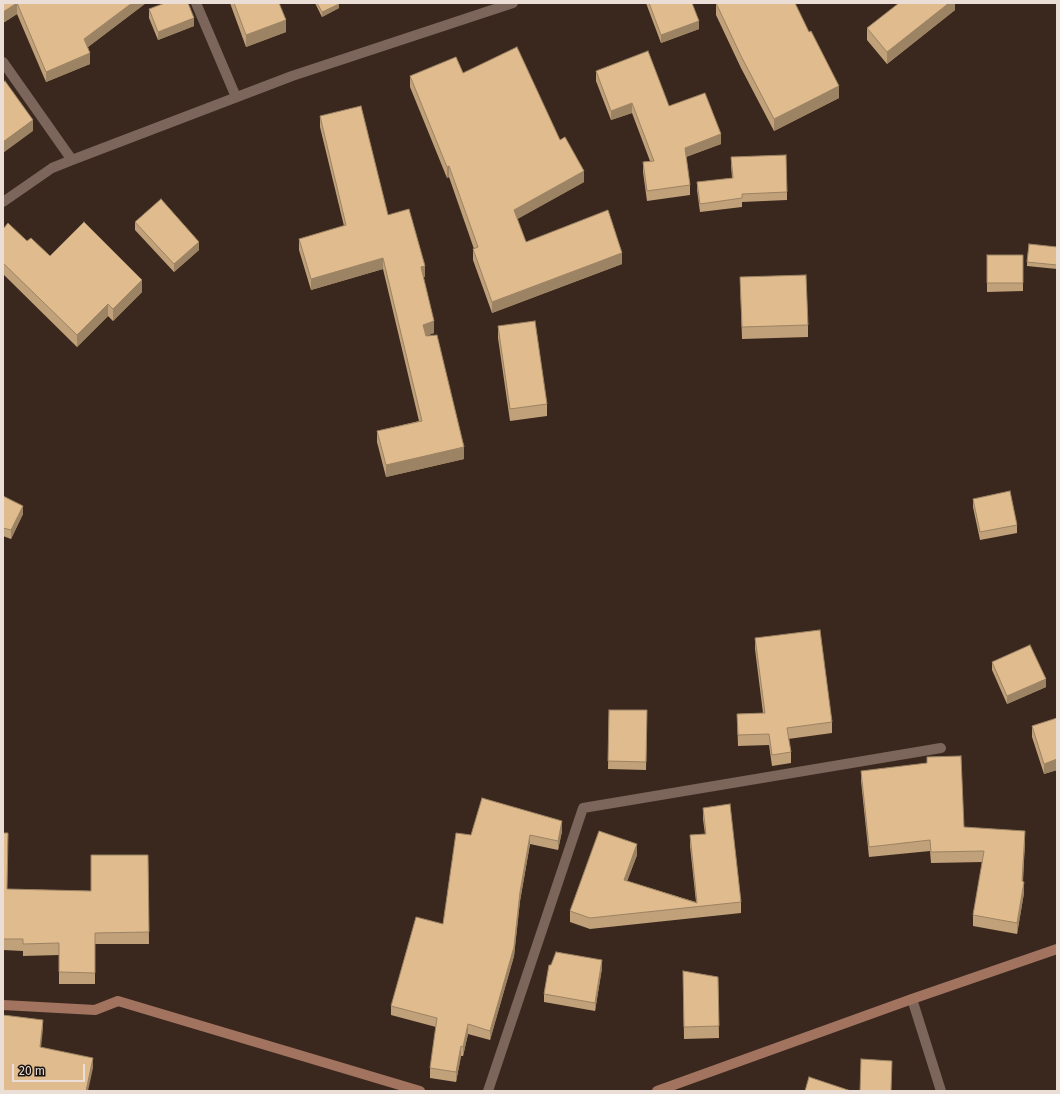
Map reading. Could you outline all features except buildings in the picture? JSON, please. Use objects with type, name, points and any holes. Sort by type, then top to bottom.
[{"type":"street","points":[[196,3],[236,97]]},
{"type":"street","points":[[3,202],[52,168],[72,160],[292,76],[512,3]]},
{"type":"street","points":[[3,62],[72,160]]},
{"type":"street","points":[[488,1091],[583,808],[942,748]]},
{"type":"street","points":[[657,1091],[912,999],[1057,949]]},
{"type":"street","points":[[912,999],[941,1091]]},
{"type":"street","points":[[3,1005],[95,1010],[118,1000],[420,1091]]}]
